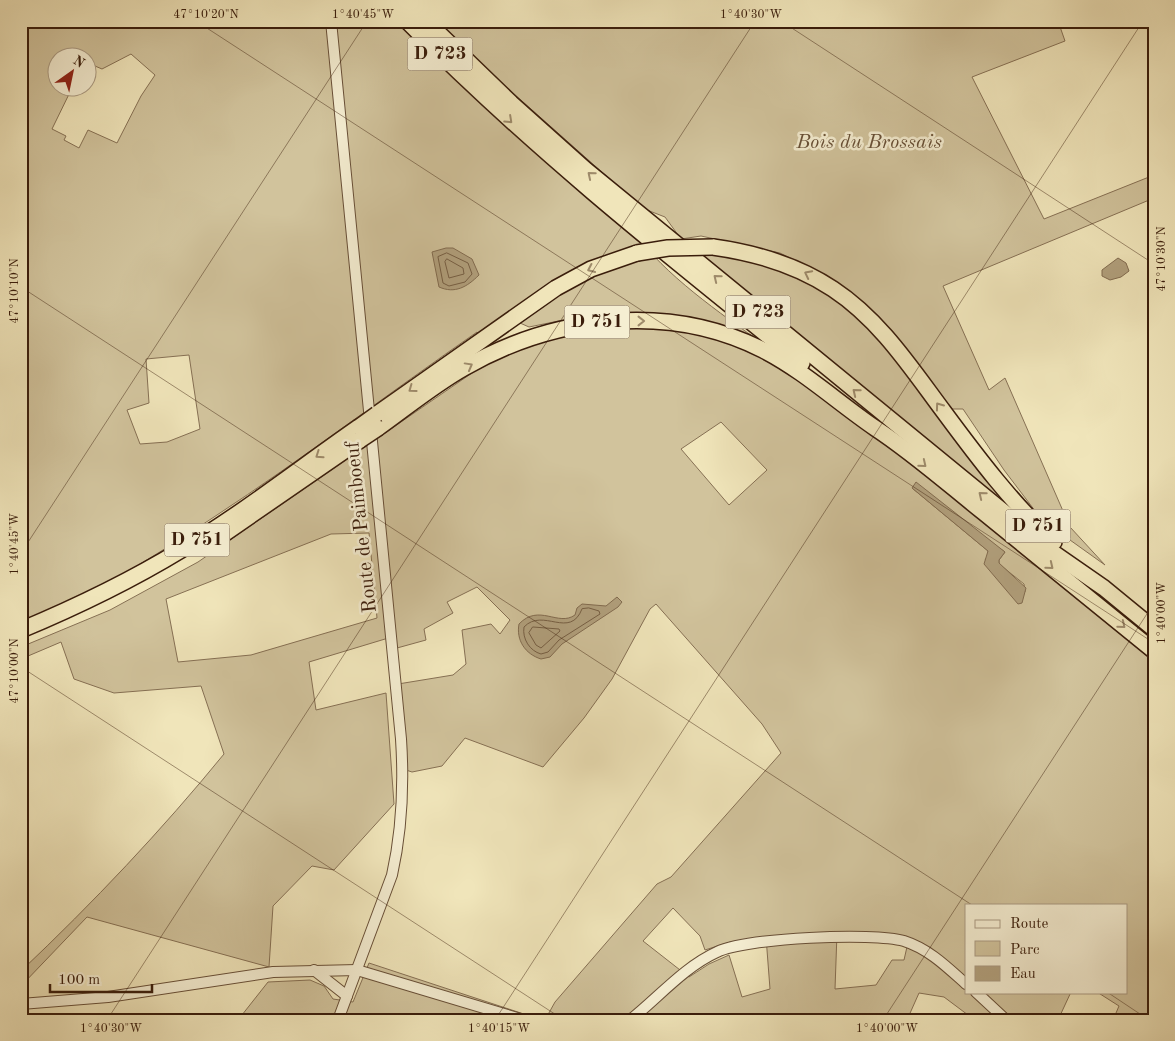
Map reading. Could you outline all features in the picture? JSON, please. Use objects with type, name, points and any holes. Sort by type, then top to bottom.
[{"type":"highway","name":"D 723","points":[[407,21],[493,106],[567,172],[857,408],[885,434],[1154,651]]},
{"type":"highway","name":"D 723","points":[[426,21],[504,97],[586,170],[1055,554],[1104,588],[1154,629]]},
{"type":"highway","name":"D 751","points":[[21,640],[109,601],[182,561],[360,434],[556,288],[591,269],[637,253],[668,248],[713,247],[762,256],[794,268],[834,290],[862,312],[903,356],[1000,486],[1045,533],[1088,570],[1104,588]]},
{"type":"highway","name":"D 751","points":[[377,421],[463,369],[519,342],[556,330],[585,324],[651,321],[705,329],[750,344],[795,368],[885,434]]},
{"type":"highway","name":"D 751","points":[[21,630],[104,592],[182,550],[360,434]]},
{"type":"street","name":"Route de Paimboeuf","points":[[331,21],[402,760],[403,801],[396,854],[385,897],[338,1020]]},
{"type":"street","points":[[630,1020],[682,976],[717,952],[771,942],[882,937],[898,940],[928,952],[965,983]]},
{"type":"street","points":[[314,970],[347,996]]},
{"type":"street","points":[[21,1004],[108,997],[273,972],[357,970],[524,1020]]},
{"type":"street","points":[[978,994],[1006,1020]]},
{"type":"green space","points":[[21,21],[394,21],[641,241],[685,285],[772,350],[1154,659],[1154,1020],[1113,1020],[1119,1006],[1100,994],[1128,994],[1128,904],[965,904],[965,994],[1070,994],[1058,1020],[966,1020],[968,1015],[944,997],[919,993],[907,1020],[545,1020],[555,1002],[657,884],[671,877],[781,753],[762,724],[656,604],[650,609],[612,679],[584,718],[543,767],[465,738],[442,766],[412,772],[406,770],[398,684],[453,675],[466,664],[462,630],[491,624],[500,634],[510,620],[477,587],[447,602],[453,613],[424,629],[426,640],[397,648],[395,636],[309,662],[316,710],[386,693],[394,804],[334,870],[312,866],[273,906],[269,967],[87,917],[21,986],[21,971],[126,866],[224,754],[201,686],[114,693],[74,679],[61,642],[21,659],[21,647],[110,610],[198,562],[485,364],[538,343],[582,331],[642,327],[667,315],[588,315],[529,327],[520,323],[487,345],[477,332],[281,472],[214,517],[120,576],[72,601],[21,622]],"holes":[[[48,48],[98,48],[98,67],[102,69],[131,54],[155,75],[141,96],[117,143],[88,130],[79,148],[64,140],[66,136],[52,129],[67,98],[48,98]],[[189,355],[200,429],[167,442],[140,444],[127,410],[149,403],[146,359]],[[721,422],[767,470],[729,505],[681,449]],[[912,488],[1005,552],[999,560],[999,564],[1024,584],[1025,592],[985,560],[988,556],[988,551]],[[369,533],[377,618],[251,655],[178,662],[166,599],[331,534]],[[673,908],[700,936],[705,950],[730,942],[766,937],[770,989],[742,997],[729,955],[709,964],[689,977],[643,941]],[[837,933],[909,938],[904,960],[892,960],[876,985],[835,989]]]},
{"type":"green space","name":"Bois du Brossais","points":[[436,21],[1058,21],[1065,41],[972,77],[1044,219],[1154,175],[1154,198],[943,286],[989,390],[1005,378],[1070,527],[1105,565],[1042,520],[1004,470],[963,409],[949,409],[816,271],[780,253],[701,236],[681,239],[665,217],[647,210],[621,189],[505,86]]},
{"type":"green space","points":[[701,254],[742,258],[805,279],[863,320],[888,345],[998,493],[994,496]]},
{"type":"green space","points":[[369,963],[542,1020],[238,1020],[268,982],[310,980],[324,986],[333,999],[353,1002]]},
{"type":"water","points":[[453,248],[472,259],[479,275],[470,283],[460,288],[450,290],[439,287],[432,252]]},
{"type":"water","points":[[1118,258],[1126,263],[1129,271],[1121,277],[1110,280],[1102,276],[1102,270]]},
{"type":"water","points":[[916,482],[1005,552],[999,563],[1026,588],[1022,603],[1018,604],[984,564],[988,551],[912,488]]},
{"type":"water","points":[[617,597],[622,602],[618,607],[562,644],[550,657],[541,659],[535,657],[526,650],[520,641],[519,624],[526,618],[541,615],[562,619],[569,618],[575,615],[577,608],[582,604],[606,606]]}]
